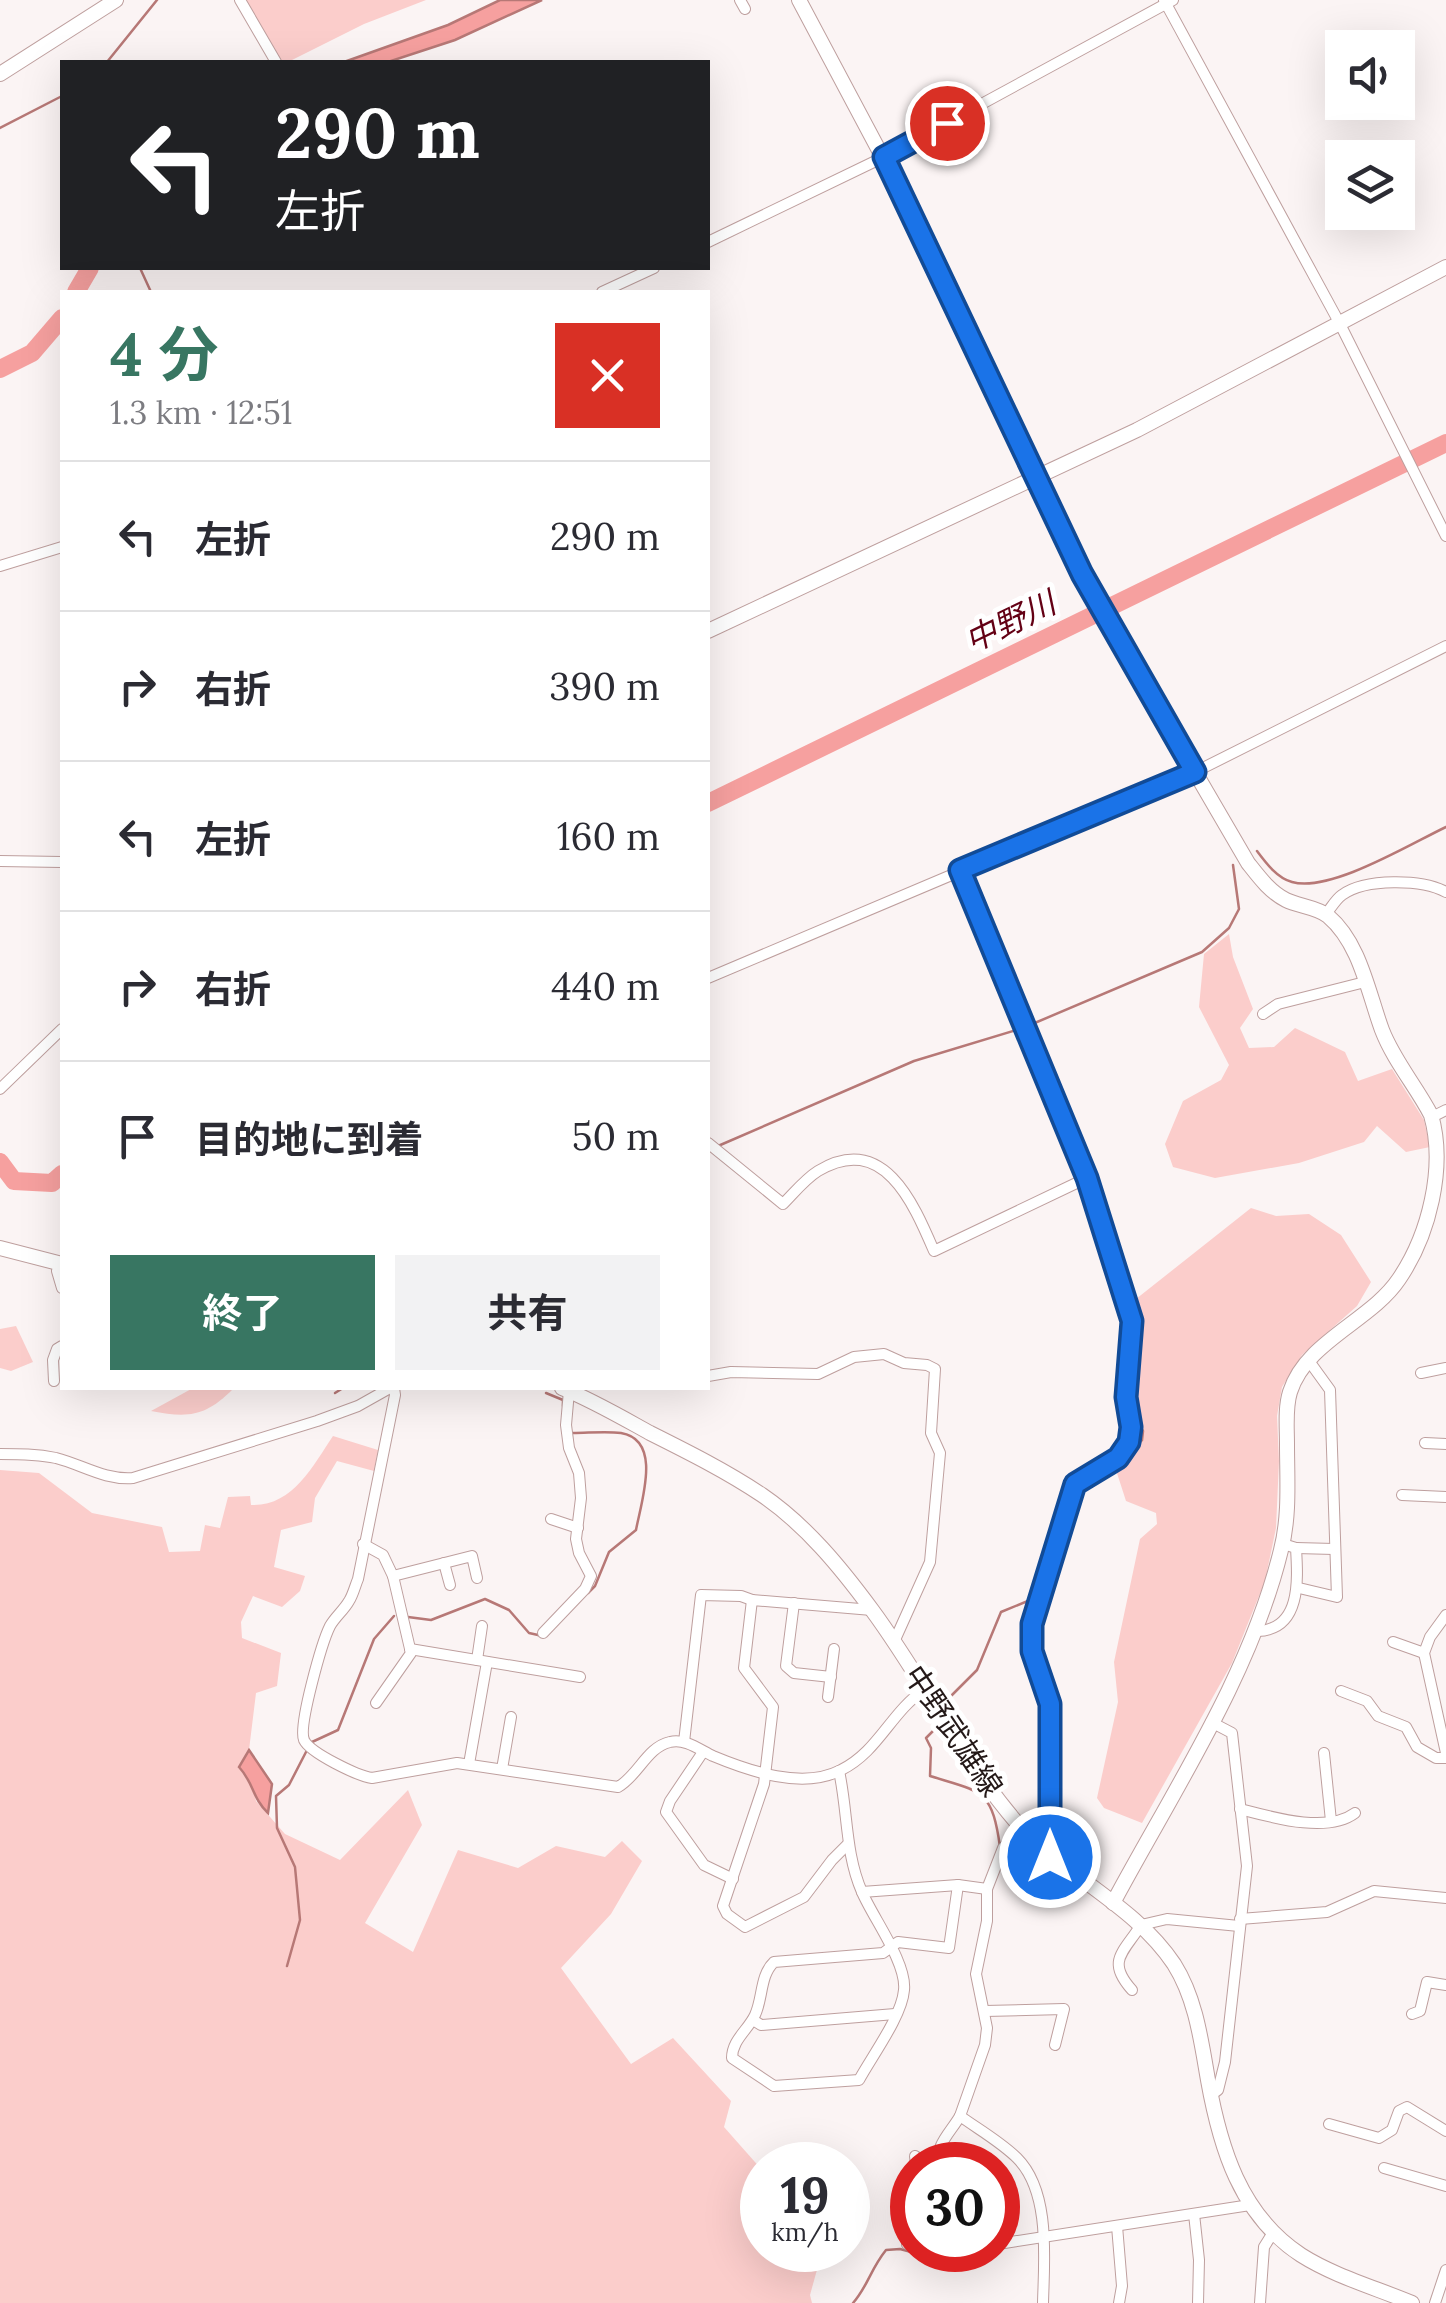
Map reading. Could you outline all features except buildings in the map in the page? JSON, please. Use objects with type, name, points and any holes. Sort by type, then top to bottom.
[{"type":"street","points":[[0,74],[116,0]]},
{"type":"street","points":[[240,0],[275,60]]},
{"type":"street","points":[[800,0],[884,157],[1106,620],[1262,882],[1283,899],[1326,914],[1351,944],[1396,1061],[1439,1114],[1441,1176],[1416,1253],[1394,1287],[1309,1361],[1289,1394],[1289,1546],[1299,1588],[1285,1619],[1270,1631],[1256,1631]]},
{"type":"street","points":[[710,241],[884,157],[1168,1],[1340,324],[1446,536]]},
{"type":"street","points":[[710,630],[1036,479],[1446,267]]},
{"type":"street","points":[[606,290],[650,270]]},
{"type":"street","points":[[0,566],[60,548]]},
{"type":"street","points":[[710,977],[1195,772],[1446,646]]},
{"type":"street","points":[[0,862],[60,862]]},
{"type":"street","points":[[960,870],[1087,1178],[1132,1321],[1126,1397],[1129,1442],[1118,1458],[1074,1489],[1032,1624],[1032,1651],[1050,1704],[1050,1857]]},
{"type":"street","points":[[1326,914],[1340,896],[1360,886],[1418,882],[1446,892]]},
{"type":"street","points":[[1263,1014],[1278,1004],[1365,982]]},
{"type":"street","points":[[0,1089],[60,1031]]},
{"type":"street","points":[[713,1147],[783,1204],[815,1173],[838,1161],[856,1158],[884,1169],[914,1207],[934,1251],[1087,1178]]},
{"type":"street","points":[[0,1248],[60,1263]]},
{"type":"street","points":[[54,1382],[53,1360],[60,1348]]},
{"type":"street","points":[[710,1376],[731,1372],[818,1374],[854,1357],[884,1354],[935,1369],[931,1433],[940,1453],[930,1562],[894,1642]]},
{"type":"street","points":[[1299,1588],[1337,1596],[1330,1390],[1309,1361]]},
{"type":"street","points":[[1422,1373],[1446,1368]]},
{"type":"street","points":[[0,1454],[56,1458],[105,1476],[133,1478],[317,1421],[388,1390]]},
{"type":"street","points":[[393,1390],[396,1395],[358,1580],[349,1602],[331,1623],[316,1662],[302,1726],[303,1739],[309,1746],[360,1776],[372,1778],[469,1764],[618,1787],[629,1781],[657,1748],[672,1741],[684,1742],[766,1774],[796,1778],[839,1772],[872,1748],[906,1702],[924,1690]]},
{"type":"street","points":[[543,1633],[585,1589],[591,1576],[579,1553],[579,1473],[569,1448],[566,1425],[570,1390]]},
{"type":"street","name":"中野武雄線","points":[[574,1390],[719,1468],[765,1497],[816,1542],[872,1610],[1004,1808],[1050,1857],[1162,1945],[1181,1976],[1197,2018],[1227,2160],[1250,2205],[1300,2254],[1412,2303]]},
{"type":"street","points":[[1425,1443],[1446,1444]]},
{"type":"street","points":[[1402,1494],[1446,1497]]},
{"type":"street","points":[[550,1519],[578,1528]]},
{"type":"street","points":[[364,1544],[383,1556],[393,1576],[411,1653],[376,1703]]},
{"type":"street","points":[[1289,1546],[1334,1549]]},
{"type":"street","points":[[1112,1903],[1211,1722],[1256,1631],[1289,1546]]},
{"type":"street","points":[[393,1576],[472,1556],[477,1578]]},
{"type":"street","points":[[444,1563],[450,1585]]},
{"type":"street","points":[[684,1742],[701,1595],[872,1610]]},
{"type":"street","points":[[752,1600],[744,1668],[773,1708],[766,1774],[723,1906],[727,1914],[745,1926],[804,1897],[848,1844]]},
{"type":"street","points":[[794,1603],[786,1666],[794,1672],[831,1678]]},
{"type":"street","points":[[1342,1691],[1367,1701],[1378,1716],[1406,1728],[1417,1747],[1436,1758],[1446,1756],[1424,1653],[1446,1615]]},
{"type":"street","points":[[469,1764],[482,1661],[482,1626]]},
{"type":"street","points":[[1393,1642],[1424,1653]]},
{"type":"street","points":[[410,1649],[580,1677]]},
{"type":"street","points":[[828,1698],[834,1649]]},
{"type":"street","points":[[502,1769],[511,1717]]},
{"type":"street","points":[[1211,1722],[1232,1733],[1247,1866],[1225,2062],[1218,2090],[1211,2095]]},
{"type":"street","points":[[704,1752],[666,1812],[704,1865],[733,1879]]},
{"type":"street","points":[[1324,1753],[1331,1821]]},
{"type":"street","points":[[839,1772],[847,1808],[850,1861],[862,1892],[890,1948],[903,1972],[904,1990],[860,2080],[774,2086],[732,2058],[732,2050],[753,2020],[768,1968],[774,1962],[883,1953],[890,1948],[898,1942],[948,1948],[958,1885]]},
{"type":"street","points":[[1240,1809],[1302,1823],[1346,1820],[1354,1813]]},
{"type":"street","points":[[942,2142],[960,2116],[985,2045],[985,2011],[976,1974],[987,1920],[986,1889],[1003,1848],[1022,1828]]},
{"type":"street","points":[[862,1892],[958,1885],[986,1889]]},
{"type":"street","points":[[1132,1990],[1117,1973],[1117,1962],[1141,1925],[1153,1920],[1240,1922],[1327,1912],[1374,1891],[1446,1898]]},
{"type":"street","points":[[1412,2014],[1420,2011],[1427,1982],[1446,1985]]},
{"type":"street","points":[[985,2011],[1064,2009],[1055,2045]]},
{"type":"street","points":[[753,2020],[761,2025],[895,2014]]},
{"type":"street","points":[[1329,2124],[1379,2138],[1392,2130],[1399,2111],[1406,2107],[1446,2131]]},
{"type":"street","points":[[960,2116],[1019,2160],[1038,2202],[1045,2238],[1043,2303]]},
{"type":"street","points":[[1384,2168],[1446,2186]]},
{"type":"street","points":[[1020,2241],[1250,2205]]},
{"type":"street","points":[[1194,2214],[1200,2260],[1198,2303]]},
{"type":"street","points":[[1117,2226],[1122,2286],[1119,2303]]},
{"type":"street","points":[[1260,2303],[1264,2247],[1274,2231]]},
{"type":"street","points":[[1434,2303],[1446,2270]]},
{"type":"shaded area","points":[[245,0],[426,0],[364,24],[292,60],[279,60]]},
{"type":"shaded area","points":[[500,0],[542,0],[455,40],[394,60],[350,60],[448,25]]},
{"type":"shaded area","points":[[1229,934],[1233,957],[1253,1009],[1240,1028],[1249,1048],[1274,1047],[1295,1028],[1345,1052],[1358,1081],[1392,1069],[1424,1120],[1430,1147],[1406,1152],[1377,1126],[1364,1142],[1299,1163],[1215,1178],[1173,1167],[1165,1144],[1183,1101],[1221,1080],[1229,1065],[1199,1007],[1204,954]]},
{"type":"shaded area","points":[[1251,1208],[1276,1216],[1309,1214],[1341,1235],[1371,1282],[1357,1306],[1302,1355],[1282,1387],[1277,1416],[1276,1528],[1265,1581],[1232,1663],[1142,1823],[1104,1808],[1097,1798],[1118,1702],[1114,1662],[1140,1539],[1157,1524],[1156,1513],[1126,1501],[1115,1467],[1140,1435],[1130,1404],[1136,1299]]},
{"type":"shaded area","points":[[16,1326],[33,1362],[11,1371],[0,1368],[0,1329]]},
{"type":"shaded area","points":[[189,1390],[232,1390],[214,1405],[195,1413],[151,1411]]},
{"type":"shaded area","points":[[333,1436],[378,1450],[374,1471],[337,1461],[315,1498],[312,1522],[281,1530],[274,1567],[305,1576],[300,1591],[282,1607],[253,1596],[241,1622],[242,1638],[281,1653],[277,1686],[256,1693],[249,1750],[239,1766],[252,1781],[256,1801],[285,1834],[340,1860],[408,1790],[422,1825],[365,1923],[413,1952],[458,1850],[518,1868],[556,1846],[605,1857],[622,1841],[642,1861],[611,1914],[561,1968],[631,2064],[673,2038],[731,2101],[724,2127],[740,2145],[740,2272],[816,2272],[810,2295],[812,2303],[0,2303],[0,1470],[39,1473],[92,1513],[162,1527],[169,1552],[200,1551],[205,1525],[220,1528],[228,1497],[250,1496],[251,1505],[278,1499],[290,1492]]},
{"type":"shaded area","points":[[249,1750],[272,1784],[268,1813],[239,1767]]},
{"type":"waterway","points":[[109,60],[157,0]]},
{"type":"waterway","points":[[0,128],[60,97]]},
{"type":"waterway","points":[[77,290],[89,270]]},
{"type":"waterway","points":[[141,270],[150,290]]},
{"type":"waterway","points":[[0,369],[32,353],[60,320]]},
{"type":"waterway","name":"中野川","points":[[710,802],[1446,443]]},
{"type":"waterway","points":[[1257,851],[1281,877],[1308,883],[1348,874],[1446,827]]},
{"type":"waterway","points":[[1030,1025],[1202,952],[1229,928],[1239,909],[1233,865]]},
{"type":"waterway","points":[[718,1146],[914,1061],[1023,1028]]},
{"type":"waterway","name":"中野川","points":[[0,1162],[14,1181],[52,1183],[60,1176]]},
{"type":"waterway","points":[[1093,1172],[1140,1318],[1133,1375]]},
{"type":"waterway","points":[[335,1393],[340,1390]]},
{"type":"waterway","points":[[546,1393],[563,1400],[563,1406]]},
{"type":"waterway","points":[[1126,1456],[1142,1440],[1143,1431],[1136,1420],[1132,1393]]},
{"type":"waterway","points":[[573,1433],[621,1433],[634,1438],[646,1459],[645,1489],[636,1530],[609,1552],[595,1586],[588,1593]]},
{"type":"waterway","points":[[1098,1476],[1121,1462]]},
{"type":"waterway","points":[[947,1700],[977,1670],[1001,1612],[1035,1598]]},
{"type":"waterway","points":[[408,1617],[431,1620],[485,1599],[509,1610],[529,1633],[538,1635]]},
{"type":"waterway","points":[[312,1742],[338,1730],[374,1639],[394,1616]]},
{"type":"waterway","points":[[935,1729],[926,1738],[931,1748],[930,1776],[982,1796],[993,1814],[1000,1847]]},
{"type":"waterway","points":[[287,1966],[300,1920],[295,1867],[277,1828],[276,1796],[289,1785],[306,1752]]},
{"type":"waterway","points":[[853,2303],[876,2264],[890,2250]]},
{"type":"route","points":[[947,123],[884,157],[1082,574],[1195,772],[960,870],[1087,1178],[1132,1321],[1126,1397],[1129,1442],[1118,1458],[1075,1484],[1032,1624],[1032,1651],[1050,1704],[1050,1857]]}]
